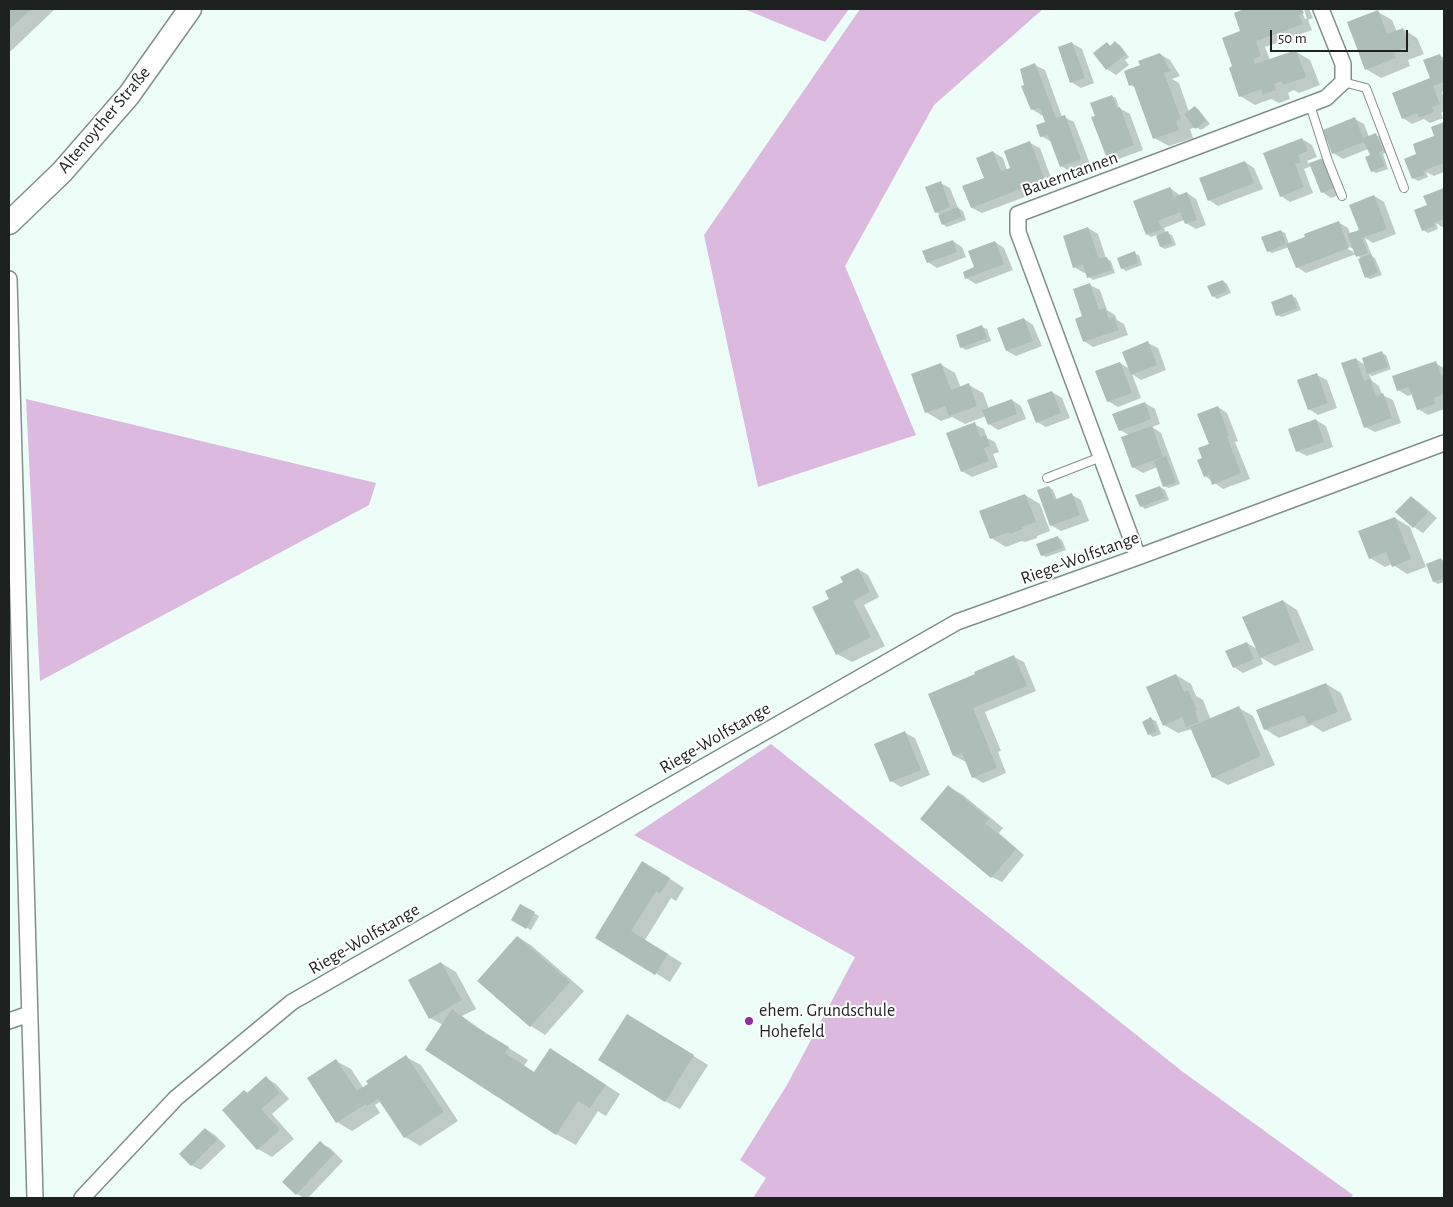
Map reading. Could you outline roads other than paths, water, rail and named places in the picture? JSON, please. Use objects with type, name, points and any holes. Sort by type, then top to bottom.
[{"type":"main road","name":"Altenoyther Straße","points":[[9,223],[62,172],[128,95],[190,9]]},
{"type":"street","points":[[1322,9],[1343,64],[1343,82]]},
{"type":"street","name":"Bauerntannen","points":[[1138,557],[1018,232],[1018,214],[1310,105],[1326,98],[1343,82]]},
{"type":"street","points":[[9,279],[14,687],[29,1014],[35,1198]]},
{"type":"street","name":"Riege-Wolfstange","points":[[82,1198],[176,1098],[292,1002],[958,622],[1444,443]]},
{"type":"street","points":[[9,1021],[29,1014]]},
{"type":"lane","points":[[1343,82],[1366,88],[1404,188]]},
{"type":"lane","points":[[1310,105],[1328,161],[1342,196]]},
{"type":"lane","points":[[1046,478],[1101,457]]},
{"type":"place","name":"ehem. Grundschule Hohefeld","points":[[749,1021]]}]
